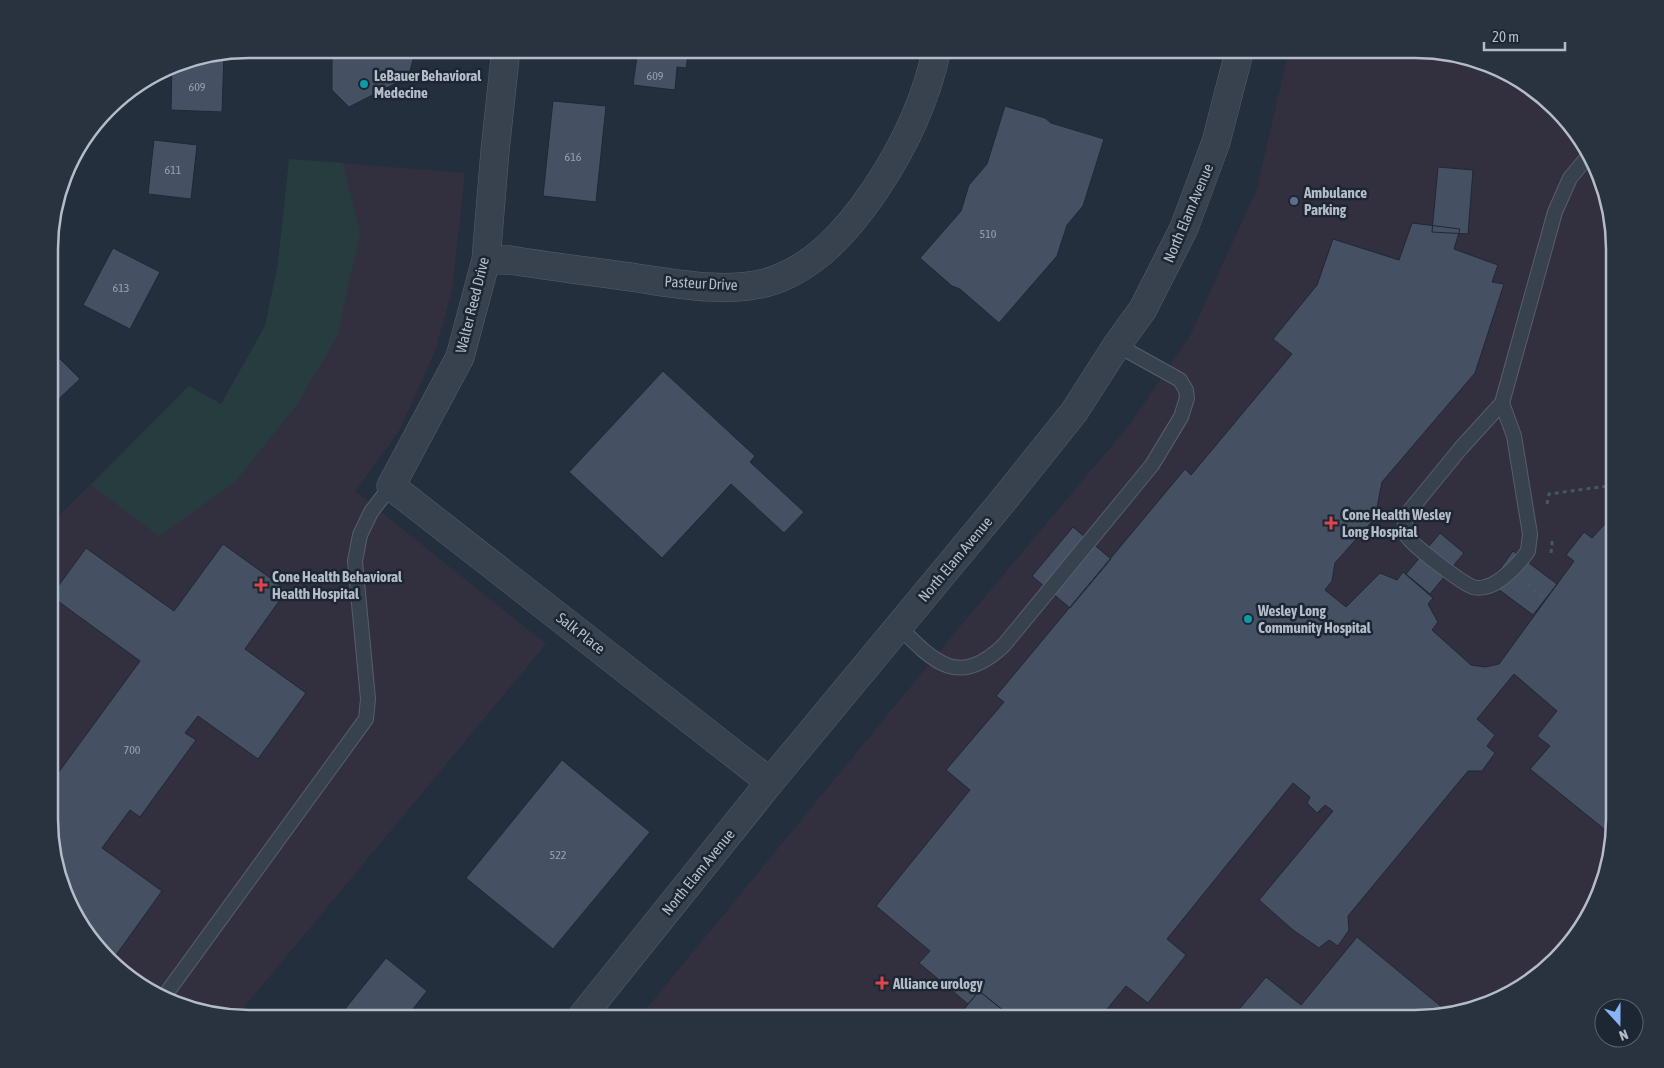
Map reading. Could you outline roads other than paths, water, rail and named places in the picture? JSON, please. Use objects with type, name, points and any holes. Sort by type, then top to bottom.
[{"type":"street","name":"Walter Reed Drive","points":[[391,486],[460,358],[486,260],[505,58]]},
{"type":"street","name":"Pasteur Drive","points":[[486,260],[510,260],[696,286],[736,288],[765,283],[793,272],[817,257],[838,237],[868,200],[895,160],[922,101],[934,58]]},
{"type":"street","name":"North Elam Avenue","points":[[587,1010],[770,782],[1074,412],[1117,345],[1144,309],[1184,228],[1216,142],[1238,58]]},
{"type":"street","name":"Salk Place","points":[[391,486],[770,782]]},
{"type":"lane","points":[[1502,403],[1514,436],[1530,534],[1528,552],[1499,582],[1487,587],[1474,588],[1413,544],[1406,535],[1404,525],[1407,514],[1461,448],[1502,403],[1555,212],[1570,178],[1585,160]]},
{"type":"lane","points":[[899,627],[934,659],[953,668],[971,667],[990,658],[1004,645],[1152,465],[1181,417],[1187,398],[1186,390],[1180,380],[1117,345]]},
{"type":"lane","points":[[167,992],[366,719],[368,698],[355,561],[360,535],[371,512],[391,486]]},
{"type":"place","name":"LeBauer Behavioral Medecine","points":[[364,84]]},
{"type":"place","name":"Ambulance Parking","points":[[1294,201]]},
{"type":"place","name":"Cone Health Wesley Long Hospital","points":[[1331,523]]},
{"type":"place","name":"Cone Health Behavioral Health Hospital","points":[[261,585]]},
{"type":"place","name":"Wesley Long Community Hospital","points":[[1248,619]]},
{"type":"place","name":"Alliance urology","points":[[882,983]]}]
